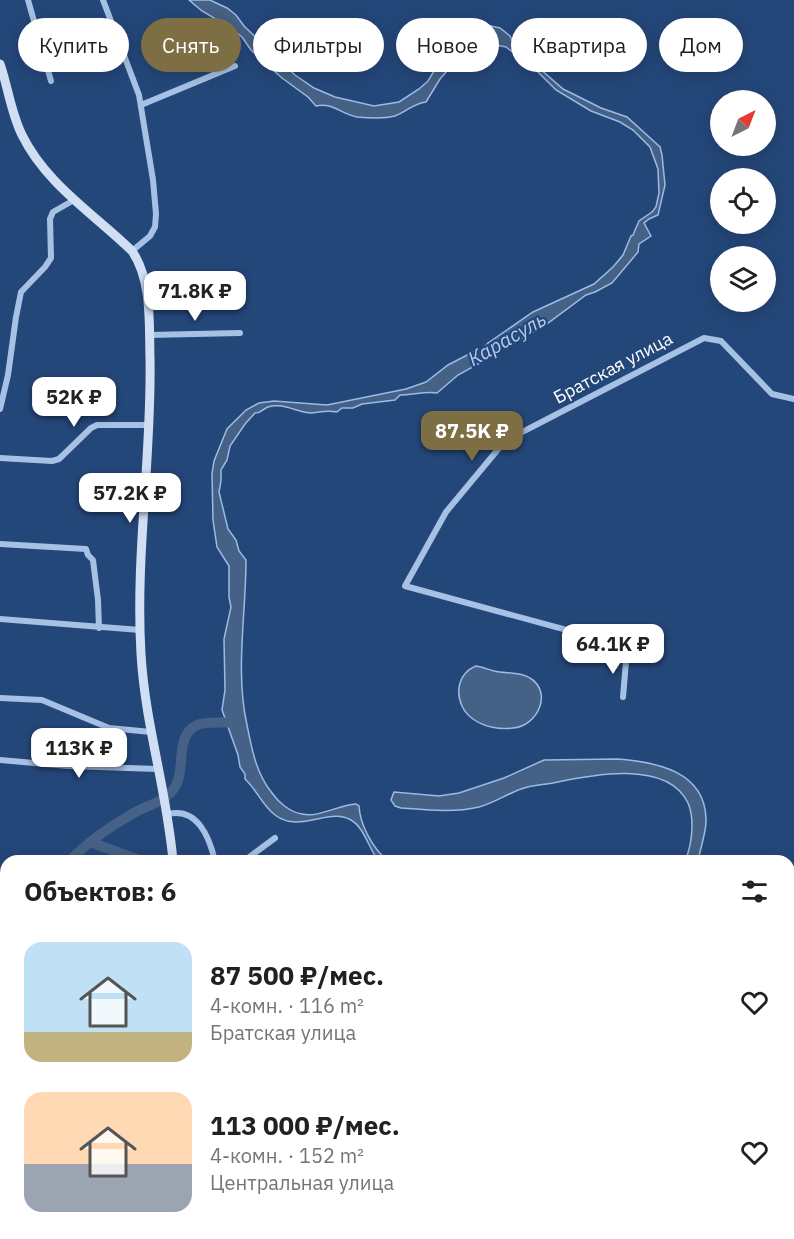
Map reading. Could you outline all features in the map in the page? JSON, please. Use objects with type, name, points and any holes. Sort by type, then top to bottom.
[{"type":"main road","points":[[0,64],[21,133],[36,160],[74,200],[132,251],[144,276],[149,335],[150,425],[141,575],[142,673],[151,732],[166,800],[172,855]]},
{"type":"street","points":[[28,0],[51,81]]},
{"type":"street","points":[[103,0],[139,95],[153,180],[156,221],[152,233],[132,251]]},
{"type":"street","points":[[141,105],[221,72]]},
{"type":"street","points":[[0,409],[8,375],[15,317],[21,292],[51,258],[50,219],[53,212],[74,200]]},
{"type":"street","points":[[149,335],[240,333]]},
{"type":"street","name":"Братская улица","points":[[623,697],[627,650],[622,645],[405,586],[446,512],[506,441],[704,338],[721,340],[772,394],[794,399]]},
{"type":"street","points":[[0,459],[52,461],[60,459],[91,428],[97,425],[150,425]]},
{"type":"street","points":[[0,544],[86,549],[94,564],[99,628]]},
{"type":"street","points":[[0,619],[140,630]]},
{"type":"street","points":[[0,698],[42,700],[109,728],[151,732]]},
{"type":"street","points":[[0,760],[68,766],[158,769]]},
{"type":"street","points":[[168,814],[185,813],[195,818],[201,824],[213,855]]},
{"type":"street","points":[[252,855],[275,838]]},
{"type":"water","points":[[189,0],[210,0],[227,8],[238,18],[214,18]]},
{"type":"water","points":[[241,22],[253,35],[253,52],[251,50],[242,37]]},
{"type":"water","points":[[499,28],[511,38],[511,51],[499,46]]},
{"type":"water","points":[[275,72],[292,72],[314,88],[335,97],[374,106],[399,102],[419,89],[433,72],[446,72],[426,102],[391,117],[376,118],[351,116],[332,107],[316,106],[308,97]]},
{"type":"water","name":"Карасуль","points":[[538,72],[544,72],[563,89],[601,108],[627,117],[660,147],[665,185],[658,215],[644,223],[651,236],[639,244],[638,252],[612,283],[586,295],[544,326],[458,375],[437,393],[400,395],[395,400],[342,408],[337,412],[307,413],[274,406],[255,413],[230,446],[227,460],[221,470],[219,492],[228,529],[246,560],[242,684],[247,725],[258,769],[278,800],[298,813],[308,815],[349,805],[359,806],[368,836],[382,855],[375,855],[360,828],[351,820],[333,816],[294,822],[275,815],[245,779],[245,774],[240,767],[222,710],[225,690],[224,639],[231,607],[229,566],[217,547],[213,520],[214,461],[227,429],[246,410],[259,403],[274,401],[327,405],[406,389],[426,382],[448,365],[481,350],[533,312],[594,284],[613,267],[623,255],[639,221],[656,207],[659,193],[658,169],[650,147],[633,130],[620,122],[591,111],[556,90]]},
{"type":"water","points":[[476,666],[498,672],[522,674],[530,678],[541,691],[540,708],[535,715],[522,726],[508,729],[487,726],[473,719],[462,706],[459,691],[463,676]]},
{"type":"water","points":[[618,759],[648,763],[676,772],[697,790],[703,803],[706,823],[699,855],[687,855],[692,832],[688,803],[678,789],[663,780],[646,775],[606,774],[533,786],[485,805],[460,810],[401,808],[395,806],[391,800],[394,792],[439,796],[459,793],[504,778],[544,760]]},
{"type":"waterway","points":[[75,855],[107,830],[137,811],[163,799],[172,791],[179,776],[183,743],[191,729],[206,723],[236,722]]},
{"type":"waterway","points":[[90,842],[126,855]]}]
